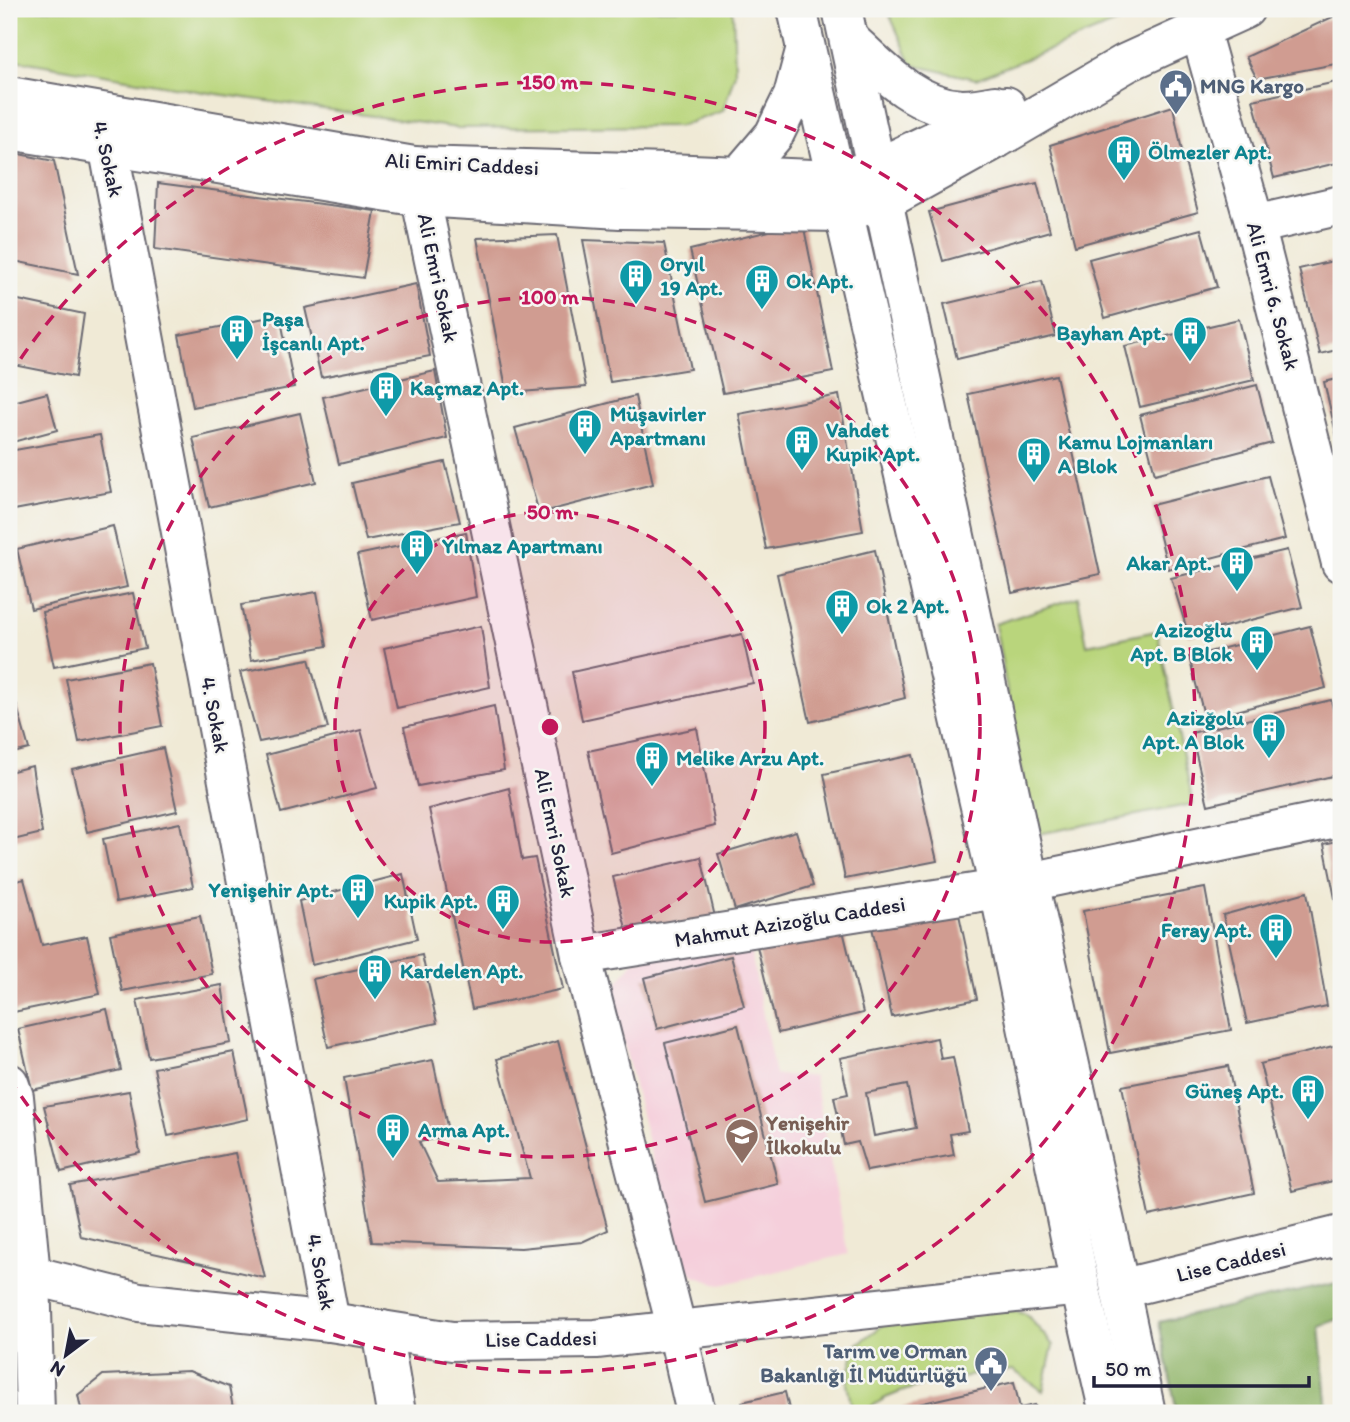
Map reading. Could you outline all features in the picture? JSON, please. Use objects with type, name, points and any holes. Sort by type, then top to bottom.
[{"type":"street","points":[[797,9],[840,196],[1014,886],[1120,1289],[1146,1413]]},
{"type":"street","points":[[881,185],[998,138],[1126,63],[1245,9]]},
{"type":"street","points":[[846,24],[892,80],[928,102],[962,109],[1011,104]]},
{"type":"street","points":[[846,24],[881,185],[1014,886],[1080,1286],[1109,1413]]},
{"type":"street","name":"Ali Emri 6. Sokak","points":[[1200,31],[1335,509],[1341,563]]},
{"type":"street","points":[[739,176],[774,135],[793,96],[806,46]]},
{"type":"street","points":[[881,185],[1011,104],[1085,67],[1126,63]]},
{"type":"street","name":"Ali Emiri Caddesi","points":[[9,96],[96,110],[417,182],[739,176],[840,196],[881,185]]},
{"type":"street","name":"4. Sokak","points":[[96,110],[108,145],[330,1322]]},
{"type":"street","points":[[9,130],[108,145],[620,209],[840,196]]},
{"type":"street","name":"Ali Emri Sokak","points":[[417,182],[581,955],[696,1413]]},
{"type":"street","points":[[1255,225],[1341,205]]},
{"type":"street","name":"Mahmut Azizoğlu Caddesi","points":[[581,955],[1014,886],[1341,817]]},
{"type":"street","points":[[10,1095],[20,1269],[34,1413]]},
{"type":"street","name":"Lise Caddesi","points":[[1120,1289],[1341,1236]]},
{"type":"street","name":"Lise Caddesi","points":[[20,1269],[139,1302],[330,1322],[452,1340],[596,1339],[1080,1286]]},
{"type":"street","points":[[382,1330],[396,1413]]},
{"type":"shaded area","name":"Yenişehir İlkokulu","points":[[747,933],[775,1075],[814,1076],[848,1254],[721,1285],[696,1277],[676,1257],[611,991],[634,961]]},
{"type":"green space","points":[[9,9],[733,9],[735,73],[723,111],[680,126],[457,128],[203,92],[9,59]]},
{"type":"green space","points":[[887,9],[1151,9],[976,79],[912,65]]},
{"type":"green space","points":[[1078,597],[1087,645],[1157,631],[1193,804],[1033,835],[995,624]]},
{"type":"green space","points":[[1341,1282],[1341,1318],[1319,1326],[1327,1412],[1177,1413],[1159,1322]]},
{"type":"green space","points":[[972,1301],[1026,1314],[1053,1345],[1043,1391],[1013,1370],[918,1386],[853,1413],[847,1384],[855,1346],[894,1317]]},
{"type":"building","points":[[1341,13],[1341,63],[1257,79],[1246,57]]},
{"type":"building","points":[[1341,81],[1341,162],[1274,178],[1253,100]]},
{"type":"building","name":"Ölmezler Apt.","points":[[1173,106],[1198,212],[1075,246],[1050,145]]},
{"type":"building","points":[[9,152],[54,161],[78,274],[9,260]]},
{"type":"building","points":[[158,183],[375,211],[363,278],[155,249]]},
{"type":"building","points":[[1037,183],[1050,231],[943,261],[929,212]]},
{"type":"building","name":"Ok Apt.","points":[[803,223],[833,372],[723,393],[690,250]]},
{"type":"building","points":[[1201,229],[1217,287],[1105,318],[1089,259]]},
{"type":"building","points":[[557,235],[586,387],[507,393],[477,238]]},
{"type":"building","name":"Oryıl 19 Apt.","points":[[583,240],[664,243],[690,369],[610,382]]},
{"type":"building","points":[[1341,259],[1341,349],[1320,354],[1299,269]]},
{"type":"building","points":[[1042,281],[1056,336],[957,359],[944,304]]},
{"type":"building","points":[[416,284],[430,356],[321,377],[305,308]]},
{"type":"building","points":[[9,298],[84,314],[75,377],[9,364]]},
{"type":"building","name":"Paşa İşcanlı Apt.","points":[[280,315],[294,387],[193,407],[179,335]]},
{"type":"building","name":"Bayhan Apt.","points":[[1239,319],[1254,380],[1140,407],[1125,346]]},
{"type":"building","name":"Kaçmaz Apt.","points":[[435,371],[447,438],[339,464],[323,397]]},
{"type":"building","name":"Kamu Lojmanları A Blok","points":[[1056,375],[1100,574],[1012,593],[968,394]]},
{"type":"building","points":[[1341,378],[1341,450],[1340,450],[1324,382]]},
{"type":"building","points":[[1257,385],[1272,443],[1155,474],[1140,415]]},
{"type":"building","points":[[47,393],[57,430],[9,443],[9,403]]},
{"type":"building","name":"Vahdet Kupik Apt.","points":[[839,395],[863,531],[766,549],[739,414]]},
{"type":"building","name":"Müşavirler Apartmanı","points":[[635,396],[653,484],[539,513],[515,428]]},
{"type":"building","points":[[300,413],[316,482],[209,507],[193,438]]},
{"type":"building","points":[[100,435],[111,492],[14,510],[9,483],[9,451]]},
{"type":"building","points":[[445,462],[460,522],[366,540],[352,483]]},
{"type":"building","points":[[1268,476],[1285,539],[1168,569],[1152,505]]},
{"type":"building","points":[[113,526],[127,587],[31,609],[17,549]]},
{"type":"building","name":"Yılmaz Apartmanı","points":[[466,532],[476,597],[372,620],[357,555]]},
{"type":"building","name":"Ok 2 Apt.","points":[[875,550],[905,698],[810,722],[777,574]]},
{"type":"building","name":"Akar Apt.","points":[[1287,550],[1302,607],[1189,636],[1171,578]]},
{"type":"building","points":[[317,592],[327,646],[251,660],[241,605]]},
{"type":"building","points":[[133,593],[145,648],[54,667],[42,612]]},
{"type":"building","points":[[481,626],[490,687],[397,708],[384,648]]},
{"type":"building","name":"Azizoğlu Apt. B Blok","points":[[1310,626],[1326,688],[1205,719],[1189,657]]},
{"type":"building","points":[[742,634],[753,683],[582,720],[572,672]]},
{"type":"building","points":[[309,659],[328,728],[259,742],[240,672]]},
{"type":"building","points":[[150,663],[162,726],[79,742],[66,679]]},
{"type":"building","points":[[12,689],[29,749],[9,754],[9,690]]},
{"type":"building","name":"Azizğolu Apt. A Blok","points":[[1331,700],[1341,745],[1341,774],[1208,805],[1191,733]]},
{"type":"building","points":[[494,706],[504,770],[418,786],[404,727]]},
{"type":"building","name":"Melike Arzu Apt.","points":[[697,728],[715,826],[611,853],[588,751]]},
{"type":"building","points":[[361,730],[377,788],[281,813],[266,755]]},
{"type":"building","points":[[163,748],[177,811],[87,832],[72,769]]},
{"type":"building","points":[[913,755],[937,861],[845,879],[824,774]]},
{"type":"building","points":[[32,766],[42,833],[9,841],[9,772]]},
{"type":"building","name":"Kupik Apt.","points":[[509,788],[522,860],[535,858],[563,989],[472,1009],[429,809]]},
{"type":"building","points":[[180,823],[193,887],[116,902],[103,839]]},
{"type":"building","points":[[796,831],[813,886],[735,910],[718,854]]},
{"type":"building","points":[[1341,840],[1341,922],[1340,923],[1324,844]]},
{"type":"building","points":[[701,857],[715,917],[628,936],[613,877]]},
{"type":"building","name":"Yenişehir Apt.","points":[[403,874],[417,939],[312,965],[299,901]]},
{"type":"building","points":[[24,879],[42,945],[87,936],[100,994],[9,1013],[9,883]]},
{"type":"building","points":[[1205,888],[1231,1030],[1110,1053],[1083,911]]},
{"type":"building","name":"Feray Apt.","points":[[1307,892],[1327,1006],[1247,1023],[1223,915]]},
{"type":"building","points":[[957,905],[977,999],[892,1017],[871,923]]},
{"type":"building","points":[[200,916],[212,974],[122,991],[110,934]]},
{"type":"building","points":[[840,918],[863,1013],[778,1033],[755,938]]},
{"type":"building","name":"Kardelen Apt.","points":[[422,955],[437,1023],[328,1047],[313,979]]},
{"type":"building","points":[[731,956],[744,1006],[657,1029],[644,978]]},
{"type":"building","points":[[222,985],[231,1043],[149,1058],[137,1000]]},
{"type":"building","points":[[107,1009],[121,1070],[32,1090],[18,1029]]},
{"type":"building","points":[[738,1025],[778,1184],[705,1202],[665,1043]]},
{"type":"building","points":[[937,1038],[941,1059],[953,1057],[968,1131],[950,1134],[954,1155],[867,1171],[858,1142],[844,1145],[834,1097],[848,1094],[840,1058]],"holes":[[[907,1085],[916,1128],[874,1136],[866,1093]]]},
{"type":"building","name":"Arma Apt.","points":[[558,1041],[608,1230],[582,1242],[521,1248],[372,1242],[344,1078],[433,1060],[449,1136],[419,1142],[438,1182],[530,1178],[497,1059]]},
{"type":"building","name":"Güneş Apt.","points":[[1341,1044],[1341,1179],[1292,1191],[1260,1064]]},
{"type":"building","points":[[234,1052],[248,1119],[168,1136],[154,1068]]},
{"type":"building","points":[[1228,1066],[1254,1193],[1149,1216],[1122,1086]]},
{"type":"building","points":[[129,1091],[140,1153],[61,1172],[44,1106]]},
{"type":"building","points":[[235,1153],[265,1278],[81,1237],[70,1185]]},
{"type":"building","points":[[189,1371],[229,1387],[234,1413],[82,1413],[78,1395],[103,1375]]},
{"type":"building","name":"Tarım ve Orman Bakanlığı İl Müdürlüğü","points":[[1014,1382],[1020,1408],[1035,1405],[1037,1413],[880,1413]]},
{"type":"building","points":[[785,1392],[790,1413],[745,1413],[742,1402]]},
{"type":"place","name":"MNG Kargo","points":[[1176,116]]},
{"type":"place","name":"Ölmezler Apt.","points":[[1124,182]]},
{"type":"place","name":"Oryıl 19 Apt.","points":[[636,306]]},
{"type":"place","name":"Ok Apt.","points":[[762,311]]},
{"type":"place","name":"Paşa İşcanlı Apt.","points":[[237,361]]},
{"type":"place","name":"Bayhan Apt.","points":[[1190,363]]},
{"type":"place","name":"Kaçmaz Apt.","points":[[386,418]]},
{"type":"place","name":"Müşavirler Apartmanı","points":[[585,456]]},
{"type":"place","name":"Vahdet Kupik Apt.","points":[[802,472]]},
{"type":"place","name":"Kamu Lojmanları A Blok","points":[[1034,484]]},
{"type":"place","name":"Yılmaz Apartmanı","points":[[417,576]]},
{"type":"place","name":"Akar Apt.","points":[[1237,593]]},
{"type":"place","name":"Ok 2 Apt.","points":[[842,636]]},
{"type":"place","name":"Azizoğlu Apt. B Blok","points":[[1257,672]]},
{"type":"place","name":"Azizğolu Apt. A Blok","points":[[1269,760]]},
{"type":"place","name":"Melike Arzu Apt.","points":[[652,788]]},
{"type":"place","name":"Yenişehir Apt.","points":[[358,920]]},
{"type":"place","name":"Kupik Apt.","points":[[503,931]]},
{"type":"place","name":"Feray Apt.","points":[[1276,960]]},
{"type":"place","name":"Kardelen Apt.","points":[[375,1001]]},
{"type":"place","name":"Güneş Apt.","points":[[1308,1121]]},
{"type":"place","name":"Arma Apt.","points":[[393,1160]]},
{"type":"place","name":"Yenişehir İlkokulu","points":[[742,1165]]},
{"type":"place","name":"Tarım ve Orman Bakanlığı İl Müdürlüğü","points":[[991,1393]]}]
